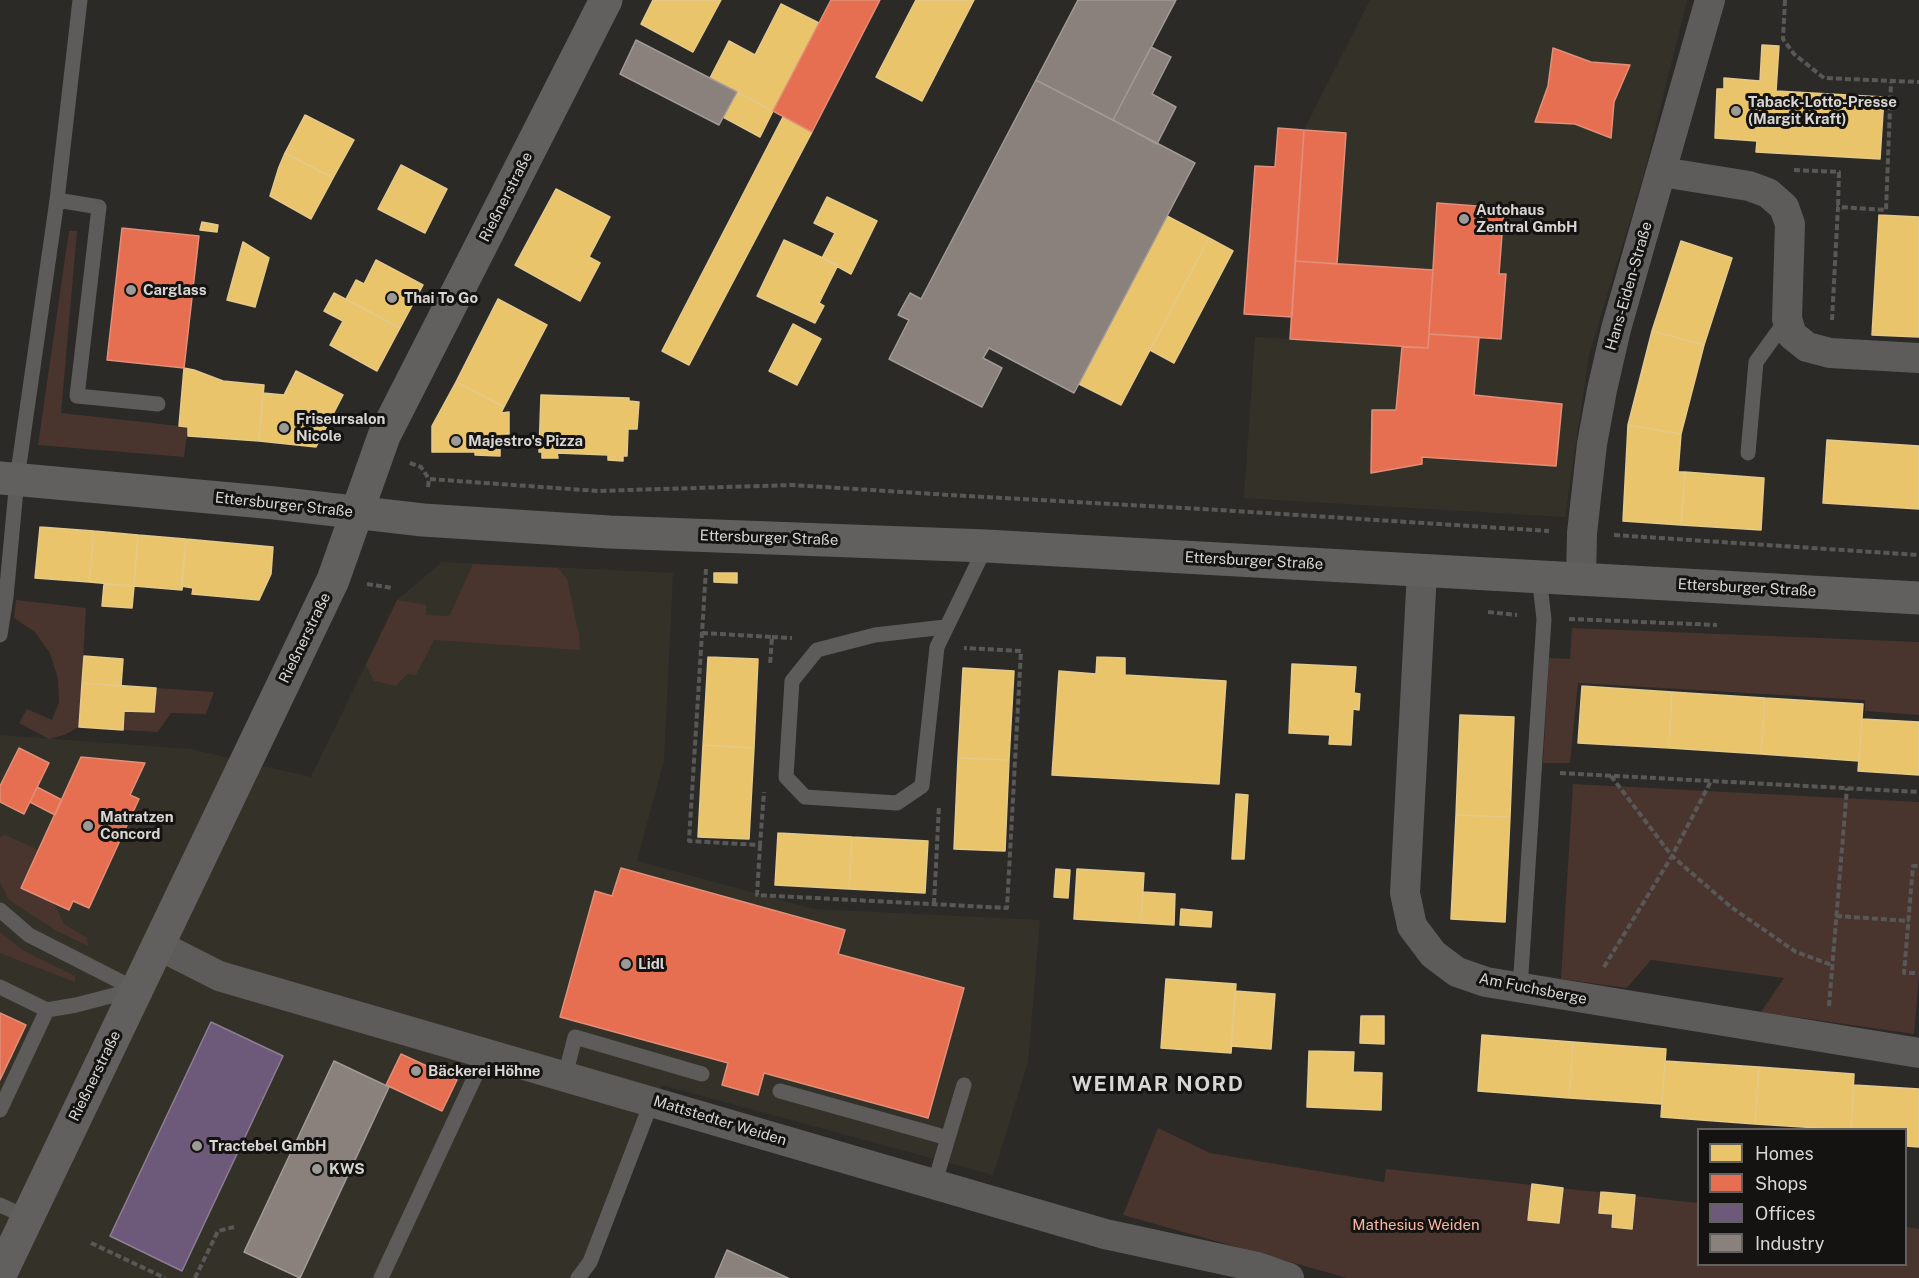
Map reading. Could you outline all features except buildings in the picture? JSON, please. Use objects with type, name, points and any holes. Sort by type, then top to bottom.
[{"type":"street","name":"Rießnerstraße","points":[[0,1275],[14,1211],[137,990],[333,580],[384,436],[606,0]]},
{"type":"street","name":"Hans-Eiden-Straße","points":[[1581,579],[1582,533],[1592,444],[1602,390],[1616,329],[1710,0]]},
{"type":"street","points":[[1662,172],[1749,186],[1768,192],[1784,207],[1790,224],[1787,319],[1792,335],[1808,347],[1830,353],[1919,358]]},
{"type":"street","name":"Ettersburger Straße","points":[[9,478],[423,520],[609,532],[986,546],[1919,598]]},
{"type":"street","name":"Am Fuchsberge","points":[[1422,570],[1405,893],[1412,926],[1433,954],[1457,972],[1486,982],[1919,1053]]},
{"type":"street","name":"Mattstedter Weiden","points":[[158,945],[219,976],[1105,1234],[1257,1267],[1289,1278]]},
{"type":"lane","points":[[0,635],[6,597],[9,478],[57,200],[80,0]]},
{"type":"lane","points":[[57,200],[99,207],[77,396],[159,404]]},
{"type":"lane","points":[[1748,453],[1756,362],[1787,319]]},
{"type":"lane","points":[[945,627],[875,635],[817,650],[792,681],[786,777],[805,797],[897,803],[922,786],[937,647],[986,546]]},
{"type":"lane","points":[[1520,988],[1544,619],[1539,576]]},
{"type":"lane","points":[[0,910],[29,934],[137,990]]},
{"type":"lane","points":[[0,987],[47,1010],[137,990]]},
{"type":"lane","points":[[0,1108],[47,1010]]},
{"type":"lane","points":[[565,1076],[575,1037],[702,1074]]},
{"type":"lane","points":[[381,1278],[486,1053]]},
{"type":"lane","points":[[934,1185],[964,1085]]},
{"type":"lane","points":[[780,1090],[948,1138]]},
{"type":"lane","points":[[578,1278],[590,1262],[652,1101]]},
{"type":"path","points":[[1785,0],[1783,39],[1794,54],[1824,78],[1919,82]]},
{"type":"path","points":[[1830,353],[1838,207],[1887,210],[1891,82]]},
{"type":"path","points":[[423,520],[429,479],[597,491],[792,485],[1919,555]]},
{"type":"path","points":[[706,568],[689,842],[760,845]]},
{"type":"path","points":[[702,633],[772,637],[770,673]]},
{"type":"path","points":[[805,797],[763,792],[757,894],[1007,908],[1021,651],[937,647]]},
{"type":"path","points":[[1535,772],[1919,792]]},
{"type":"path","points":[[1611,775],[1672,856],[1731,907],[1796,952],[1832,965]]},
{"type":"path","points":[[1584,999],[1672,856],[1712,781]]},
{"type":"path","points":[[1826,1038],[1847,788]]},
{"type":"path","points":[[897,803],[939,806],[934,904]]},
{"type":"path","points":[[1916,974],[1904,973],[1912,866],[1919,866]]},
{"type":"path","points":[[1836,916],[1909,921]]},
{"type":"path","points":[[195,1278],[218,1231],[234,1227]]},
{"type":"path","points":[[91,1243],[165,1278]]},
{"type":"shaded area","name":"Autohaus Zentral GmbH","points":[[1370,0],[1687,0],[1643,177],[1589,355],[1565,517],[1244,498],[1255,337],[1290,339],[1304,130]]},
{"type":"shaded area","points":[[442,562],[673,573],[664,760],[637,861],[814,909],[1040,920],[1028,1062],[993,1175],[662,1085],[578,1278],[0,1278],[0,735],[190,749],[311,777],[397,600]]},
{"type":"green space","points":[[69,231],[77,231],[61,413],[188,427],[184,457],[38,445]]},
{"type":"green space","points":[[473,564],[558,568],[567,579],[580,650],[434,640],[416,675],[407,674],[396,686],[374,681],[366,665],[397,600],[426,605],[426,615],[450,615]]},
{"type":"green space","points":[[16,600],[86,608],[79,727],[64,735],[49,739],[19,723],[27,709],[52,720],[59,702],[58,679],[50,653],[35,632],[14,618]]},
{"type":"green space","points":[[1572,628],[1919,642],[1919,715],[1865,711],[1865,700],[1578,683],[1570,763],[1543,763],[1549,658],[1570,659]]},
{"type":"green space","points":[[156,688],[214,692],[206,714],[171,713],[158,732],[123,730],[124,711],[154,712]]},
{"type":"green space","points":[[1573,784],[1919,802],[1919,975],[1914,1034],[1761,1012],[1784,978],[1651,960],[1627,988],[1561,979]]},
{"type":"green space","points":[[5,835],[39,850],[54,903],[64,924],[87,938],[88,946],[55,930],[9,900],[0,882],[0,837]]},
{"type":"green space","points":[[0,932],[22,950],[75,976],[75,982],[0,953]]},
{"type":"green space","name":"Mathesius Weiden","points":[[1158,1128],[1210,1153],[1384,1182],[1386,1169],[1697,1203],[1697,1266],[1907,1266],[1907,1227],[1919,1229],[1919,1278],[1347,1278],[1123,1215]]},
{"type":"place","name":"Taback-Lotto-Presse (Margit Kraft)","points":[[1736,111]]},
{"type":"place","name":"Autohaus Zentral GmbH","points":[[1464,219]]},
{"type":"place","name":"Carglass","points":[[131,290]]},
{"type":"place","name":"Thai To Go","points":[[392,298]]},
{"type":"place","name":"Friseursalon Nicole","points":[[284,428]]},
{"type":"place","name":"Majestro's Pizza","points":[[456,441]]},
{"type":"place","name":"Matratzen Concord","points":[[88,826]]},
{"type":"place","name":"Lidl","points":[[626,964]]},
{"type":"place","name":"Bäckerei Höhne","points":[[416,1071]]},
{"type":"place","name":"Tractebel GmbH","points":[[197,1146]]},
{"type":"place","name":"KWS","points":[[317,1169]]},
{"type":"district","name":"WEIMAR NORD","points":[[1158,1085]]}]
